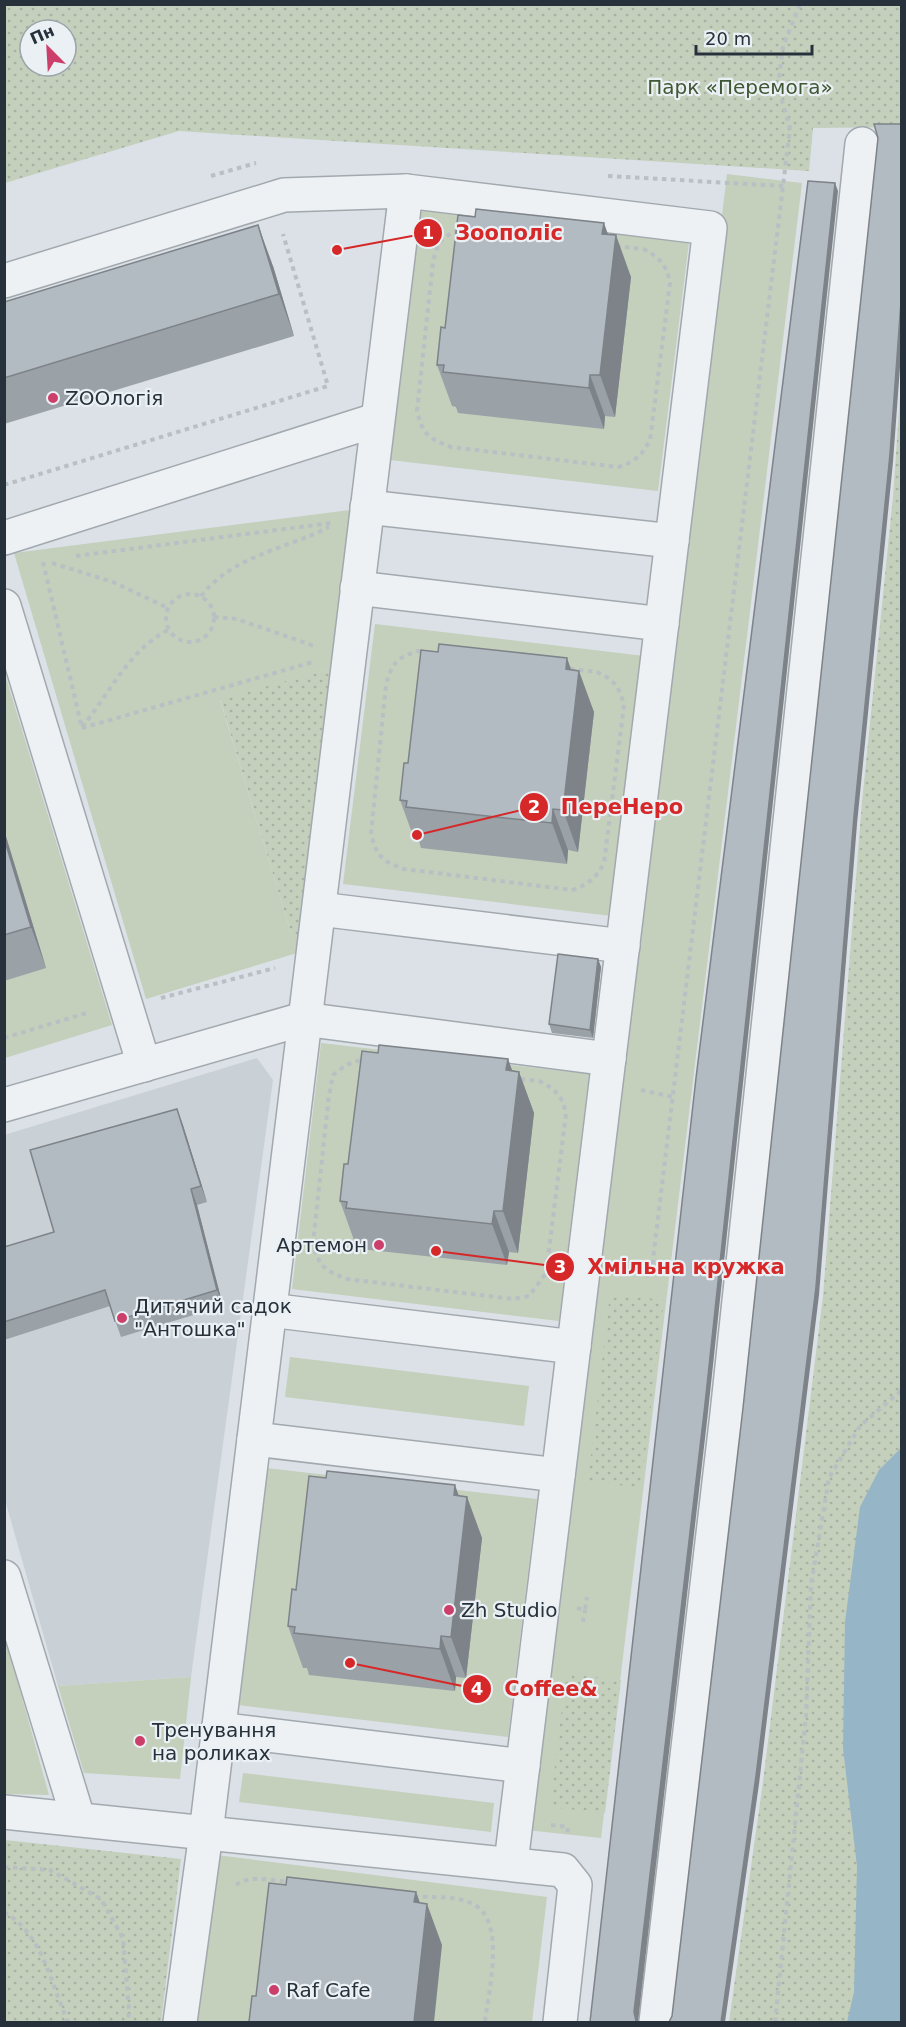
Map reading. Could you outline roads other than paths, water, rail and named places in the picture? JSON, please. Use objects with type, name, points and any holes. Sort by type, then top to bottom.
[{"type":"lane","points":[[656,2022],[727,1414],[862,144]]},
{"type":"lane","points":[[180,2022],[206,1833],[303,1019],[319,909],[376,420],[406,191]]},
{"type":"lane","points":[[4,281],[284,195],[406,191],[710,228],[511,1863]]},
{"type":"lane","points":[[4,538],[376,420]]},
{"type":"lane","points":[[367,507],[672,541]]},
{"type":"lane","points":[[357,588],[662,624]]},
{"type":"lane","points":[[4,606],[144,1065]]},
{"type":"lane","points":[[319,909],[623,946]]},
{"type":"lane","points":[[4,1105],[303,1019],[609,1059]]},
{"type":"lane","points":[[269,1310],[574,1347]]},
{"type":"lane","points":[[254,1439],[558,1475]]},
{"type":"lane","points":[[4,1577],[78,1818]]},
{"type":"lane","points":[[218,1729],[523,1766]]},
{"type":"lane","points":[[4,1812],[562,1870],[574,1885],[561,2022]]},
{"type":"water","points":[[901,1448],[901,2022],[847,2022],[854,1992],[857,1866],[843,1748],[845,1622],[860,1507],[879,1470]]},
{"type":"place","name":"Зоополіс","points":[[337,250]]},
{"type":"place","name":"ZООлогія","points":[[53,398]]},
{"type":"place","name":"ПереНеро","points":[[417,835]]},
{"type":"place","name":"Артемон","points":[[379,1245]]},
{"type":"place","name":"Хмільна кружка","points":[[436,1251]]},
{"type":"place","name":"Дитячий садок \"Антошка\"","points":[[122,1318]]},
{"type":"place","name":"Zh Studio","points":[[449,1610]]},
{"type":"place","name":"Coffee&","points":[[350,1663]]},
{"type":"place","name":"Тренування на роликах","points":[[140,1741]]},
{"type":"place","name":"Raf Cafe","points":[[274,1990]]},
{"type":"park label","name":"Парк «Перемога»","points":[[740,87]]}]
